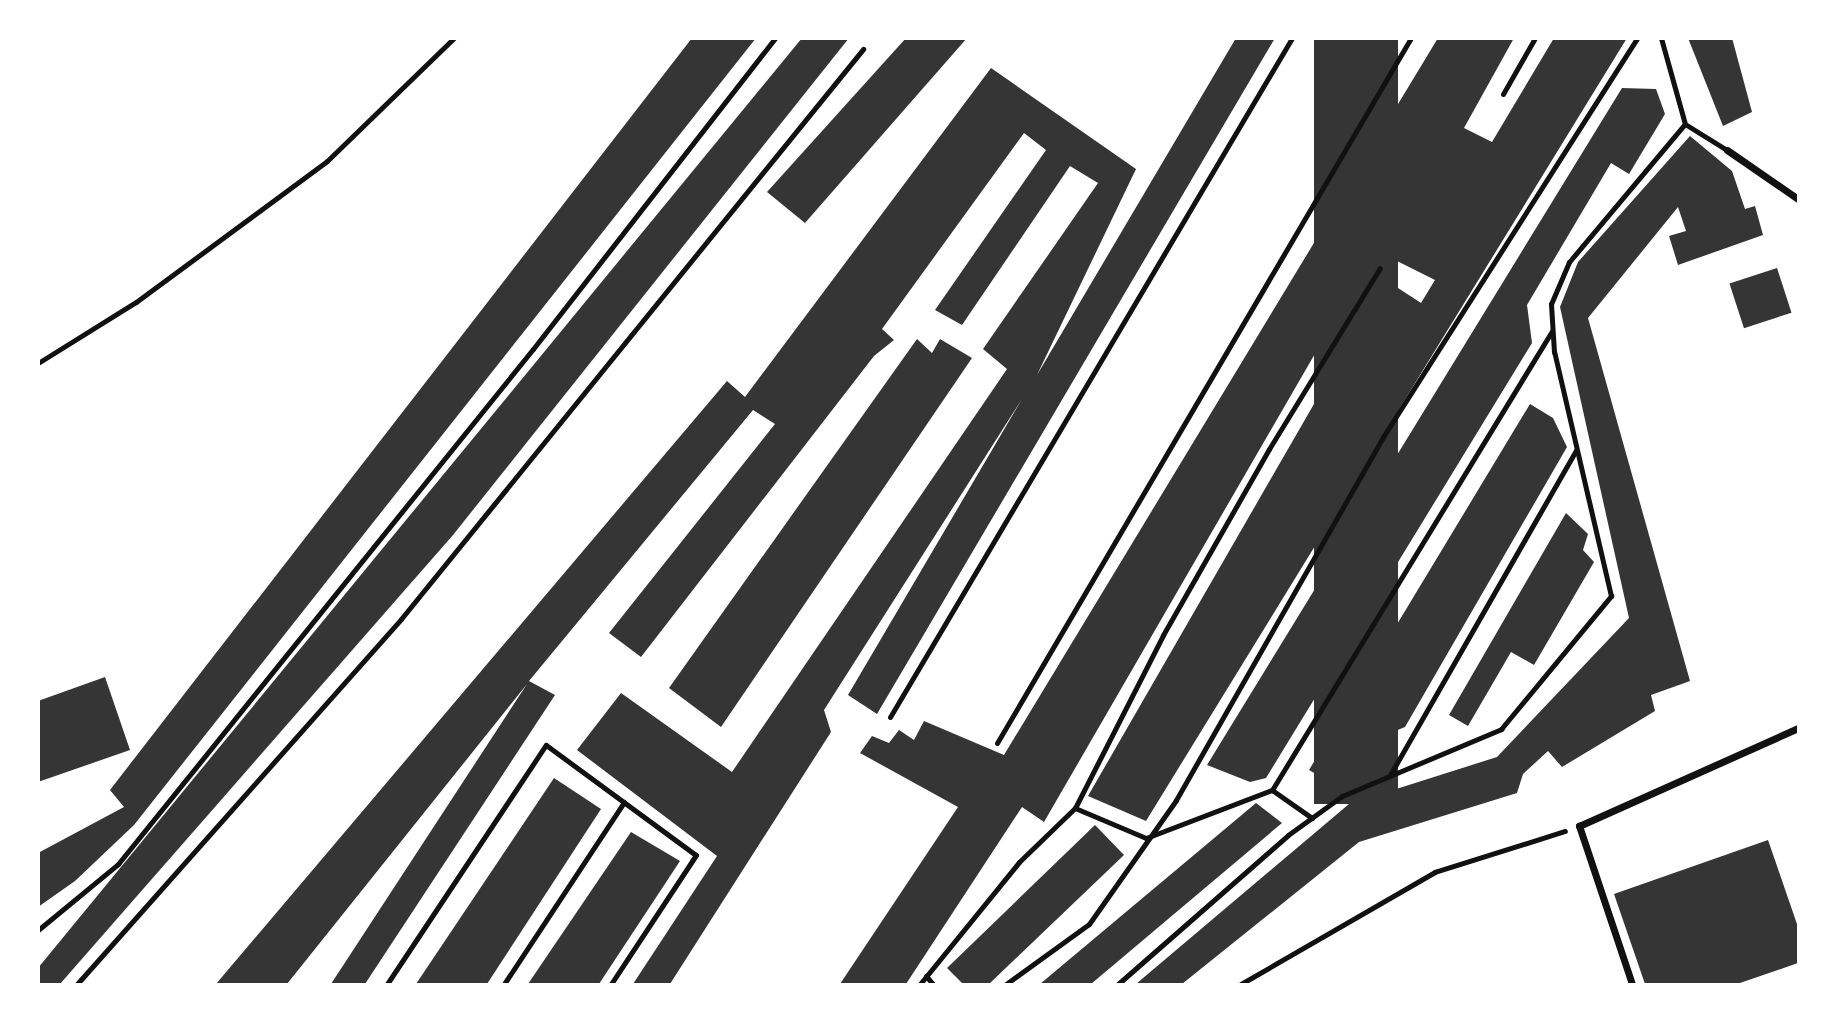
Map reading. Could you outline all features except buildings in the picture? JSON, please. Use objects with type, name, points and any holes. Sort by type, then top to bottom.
[{"type":"street","points":[[1727,150],[1798,199]]},
{"type":"street","points":[[1632,985],[1579,826],[1798,728]]},
{"type":"lane","points":[[38,363],[136,302],[327,161],[454,38]]},
{"type":"lane","points":[[38,930],[118,864],[533,349],[775,38]]},
{"type":"lane","points":[[890,717],[1292,38]]},
{"type":"lane","points":[[997,743],[1411,38]]},
{"type":"lane","points":[[1503,94],[1535,38]]},
{"type":"lane","points":[[1006,985],[1089,924],[1146,838],[1176,800],[1382,437],[1637,38]]},
{"type":"lane","points":[[1661,38],[1685,124],[1727,150]]},
{"type":"lane","points":[[77,985],[401,619],[863,50]]},
{"type":"lane","points":[[1118,985],[1312,818],[1342,796],[1501,729],[1611,596],[1576,450],[1552,331],[1551,304],[1569,262],[1685,124]]},
{"type":"lane","points":[[920,985],[1019,862],[1075,808],[1209,553],[1380,268]]},
{"type":"lane","points":[[1075,808],[1146,838],[1272,790],[1552,331]]},
{"type":"lane","points":[[1390,776],[1576,450]]},
{"type":"lane","points":[[387,985],[546,745],[696,855],[611,985]]},
{"type":"lane","points":[[1272,790],[1312,818]]},
{"type":"lane","points":[[504,985],[624,802]]},
{"type":"lane","points":[[926,976],[933,985]]},
{"type":"path","points":[[1241,985],[1435,872],[1579,826]]}]
